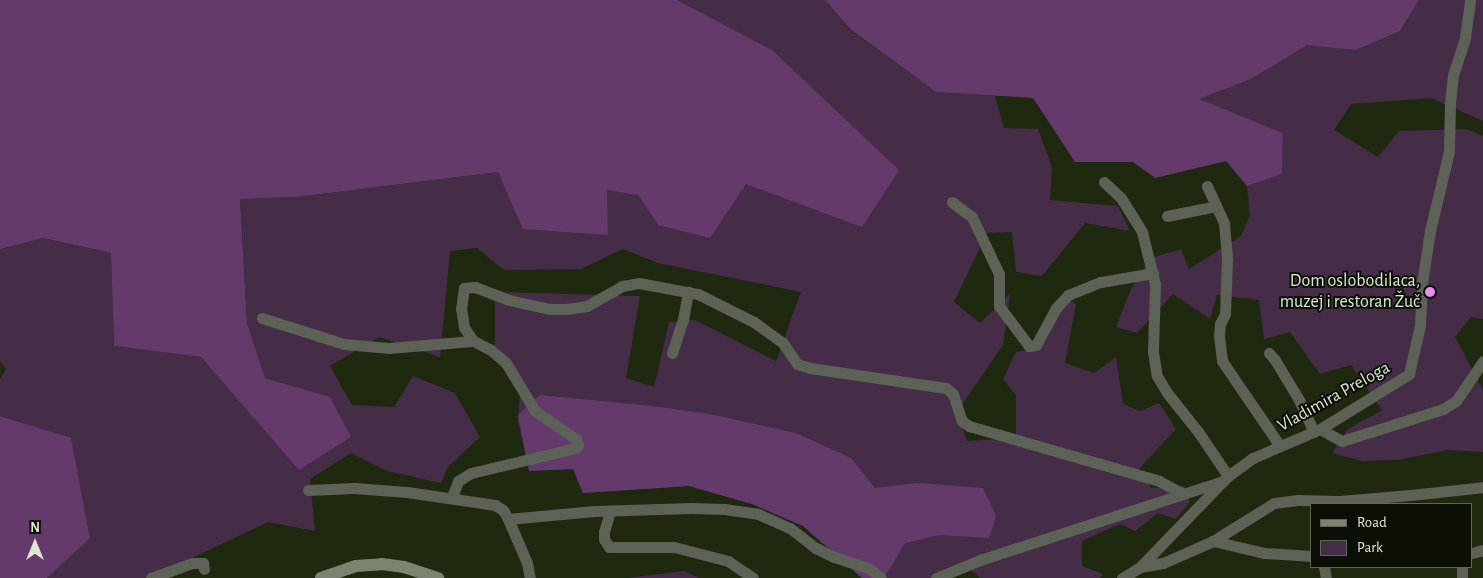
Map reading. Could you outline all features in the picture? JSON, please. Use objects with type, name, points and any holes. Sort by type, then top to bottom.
[{"type":"street","name":"Vladimira Preloga","points":[[1122,578],[1140,567],[1226,478],[1253,458],[1317,430],[1404,379],[1412,368],[1420,325],[1422,283],[1430,231],[1449,151],[1450,103],[1453,75],[1465,37],[1470,0]]},
{"type":"street","points":[[936,578],[980,560],[1183,494],[1226,478],[1199,433],[1168,394],[1157,376],[1154,352],[1153,273],[1142,232],[1121,198],[1104,182]]},
{"type":"street","points":[[1207,186],[1224,222],[1227,259],[1224,314],[1220,324],[1219,336],[1222,361],[1280,446]]},
{"type":"street","points":[[952,202],[972,217],[997,269],[999,306],[1029,346],[1036,345],[1056,308],[1068,295],[1101,282],[1153,273]]},
{"type":"street","points":[[1167,216],[1216,206]]},
{"type":"street","points":[[473,341],[464,327],[461,309],[464,288],[475,287],[509,300],[550,309],[587,306],[622,286],[639,283],[688,291],[754,322],[783,342],[798,364],[810,368],[946,388],[952,394],[962,421],[969,426],[1159,481],[1183,494]]},
{"type":"street","points":[[672,353],[683,320],[688,291]]},
{"type":"street","points":[[262,318],[344,344],[389,348],[473,341],[492,350],[506,363],[535,411],[576,439],[578,444],[576,448],[471,473],[458,481],[452,497]]},
{"type":"street","points":[[1268,353],[1275,360],[1317,430],[1342,441],[1443,409],[1456,402],[1483,361]]},
{"type":"street","points":[[1140,567],[1163,563],[1213,541],[1274,504],[1298,500],[1339,500],[1402,496],[1483,487]]},
{"type":"street","points":[[308,490],[354,488],[452,497],[495,505],[503,510],[508,519],[528,564],[530,578]]},
{"type":"street","points":[[508,519],[610,511],[724,509],[758,514],[790,528],[816,548],[834,557],[870,569],[881,578]]},
{"type":"street","points":[[610,511],[604,532],[604,539],[609,547],[674,547],[728,561],[753,578]]},
{"type":"street","points":[[1213,541],[1264,553],[1310,556]]},
{"type":"street","points":[[151,578],[192,563],[203,563],[204,569]]},
{"type":"street","points":[[321,578],[356,566],[382,564],[404,567],[438,578]]},
{"type":"green space","points":[[677,0],[825,0],[851,31],[936,92],[995,96],[1004,128],[1038,129],[1052,168],[1050,200],[1118,206],[1130,231],[1085,223],[1042,276],[1016,272],[1012,232],[987,233],[954,302],[980,323],[1010,294],[1003,345],[957,412],[967,441],[1016,438],[1016,395],[1003,379],[1016,352],[1041,347],[1067,299],[1076,304],[1065,363],[1094,373],[1116,357],[1123,404],[1140,411],[1159,403],[1176,429],[1139,469],[1151,488],[1184,486],[1190,502],[1176,519],[1158,513],[1135,531],[1120,524],[1082,541],[1082,566],[1103,574],[1100,578],[980,578],[971,570],[951,578],[862,578],[803,526],[752,504],[689,486],[583,493],[573,469],[529,471],[518,421],[521,382],[495,347],[495,292],[640,296],[626,378],[654,387],[669,322],[695,320],[776,361],[801,292],[658,263],[623,249],[581,269],[504,270],[477,248],[450,251],[440,357],[379,337],[330,366],[352,405],[394,407],[413,376],[455,393],[480,437],[448,467],[441,483],[387,471],[351,453],[310,479],[315,531],[268,522],[150,578],[47,578],[90,537],[71,439],[0,416],[0,379],[6,369],[0,361],[0,249],[43,238],[111,253],[114,346],[201,357],[300,470],[330,397],[265,378],[247,323],[240,199],[296,197],[498,172],[638,195],[658,225],[746,183],[862,226],[772,50]]},
{"type":"green space","points":[[1419,0],[1483,0],[1483,121],[1431,98],[1351,104],[1334,130],[1378,157],[1399,131],[1467,129],[1483,136],[1483,319],[1471,317],[1455,337],[1483,390],[1483,452],[1448,450],[1397,460],[1362,461],[1332,453],[1348,429],[1382,410],[1351,365],[1320,374],[1290,332],[1264,339],[1259,300],[1217,295],[1210,319],[1173,294],[1137,333],[1116,327],[1131,289],[1151,258],[1181,249],[1189,269],[1241,236],[1250,215],[1247,186],[1282,174],[1283,133],[1198,99],[1251,79],[1307,44],[1356,50],[1400,31]]},
{"type":"green space","points":[[685,571],[699,578],[626,578]]},
{"type":"shaded area","points":[[0,0],[677,0],[772,50],[899,170],[862,227],[746,184],[710,238],[658,225],[638,195],[607,190],[608,235],[523,229],[498,172],[296,197],[240,199],[247,323],[265,378],[330,397],[351,437],[299,470],[201,357],[114,346],[111,253],[43,238],[0,249]]},
{"type":"shaded area","points":[[825,0],[1419,0],[1400,31],[1356,50],[1307,45],[1251,79],[1199,99],[1283,133],[1282,174],[1247,186],[1226,161],[1155,178],[1133,162],[1075,162],[1033,98],[936,92],[851,30]]},
{"type":"shaded area","points":[[540,395],[652,406],[710,414],[796,433],[851,458],[875,488],[917,483],[983,488],[996,516],[989,538],[939,535],[905,543],[884,578],[862,578],[803,526],[752,504],[689,486],[583,493],[573,469],[529,471],[518,415]]},
{"type":"shaded area","points":[[0,416],[71,438],[90,538],[47,578],[0,578]]},
{"type":"place","name":"Dom oslobodilaca, muzej i restoran Žuč","points":[[1430,292]]}]
